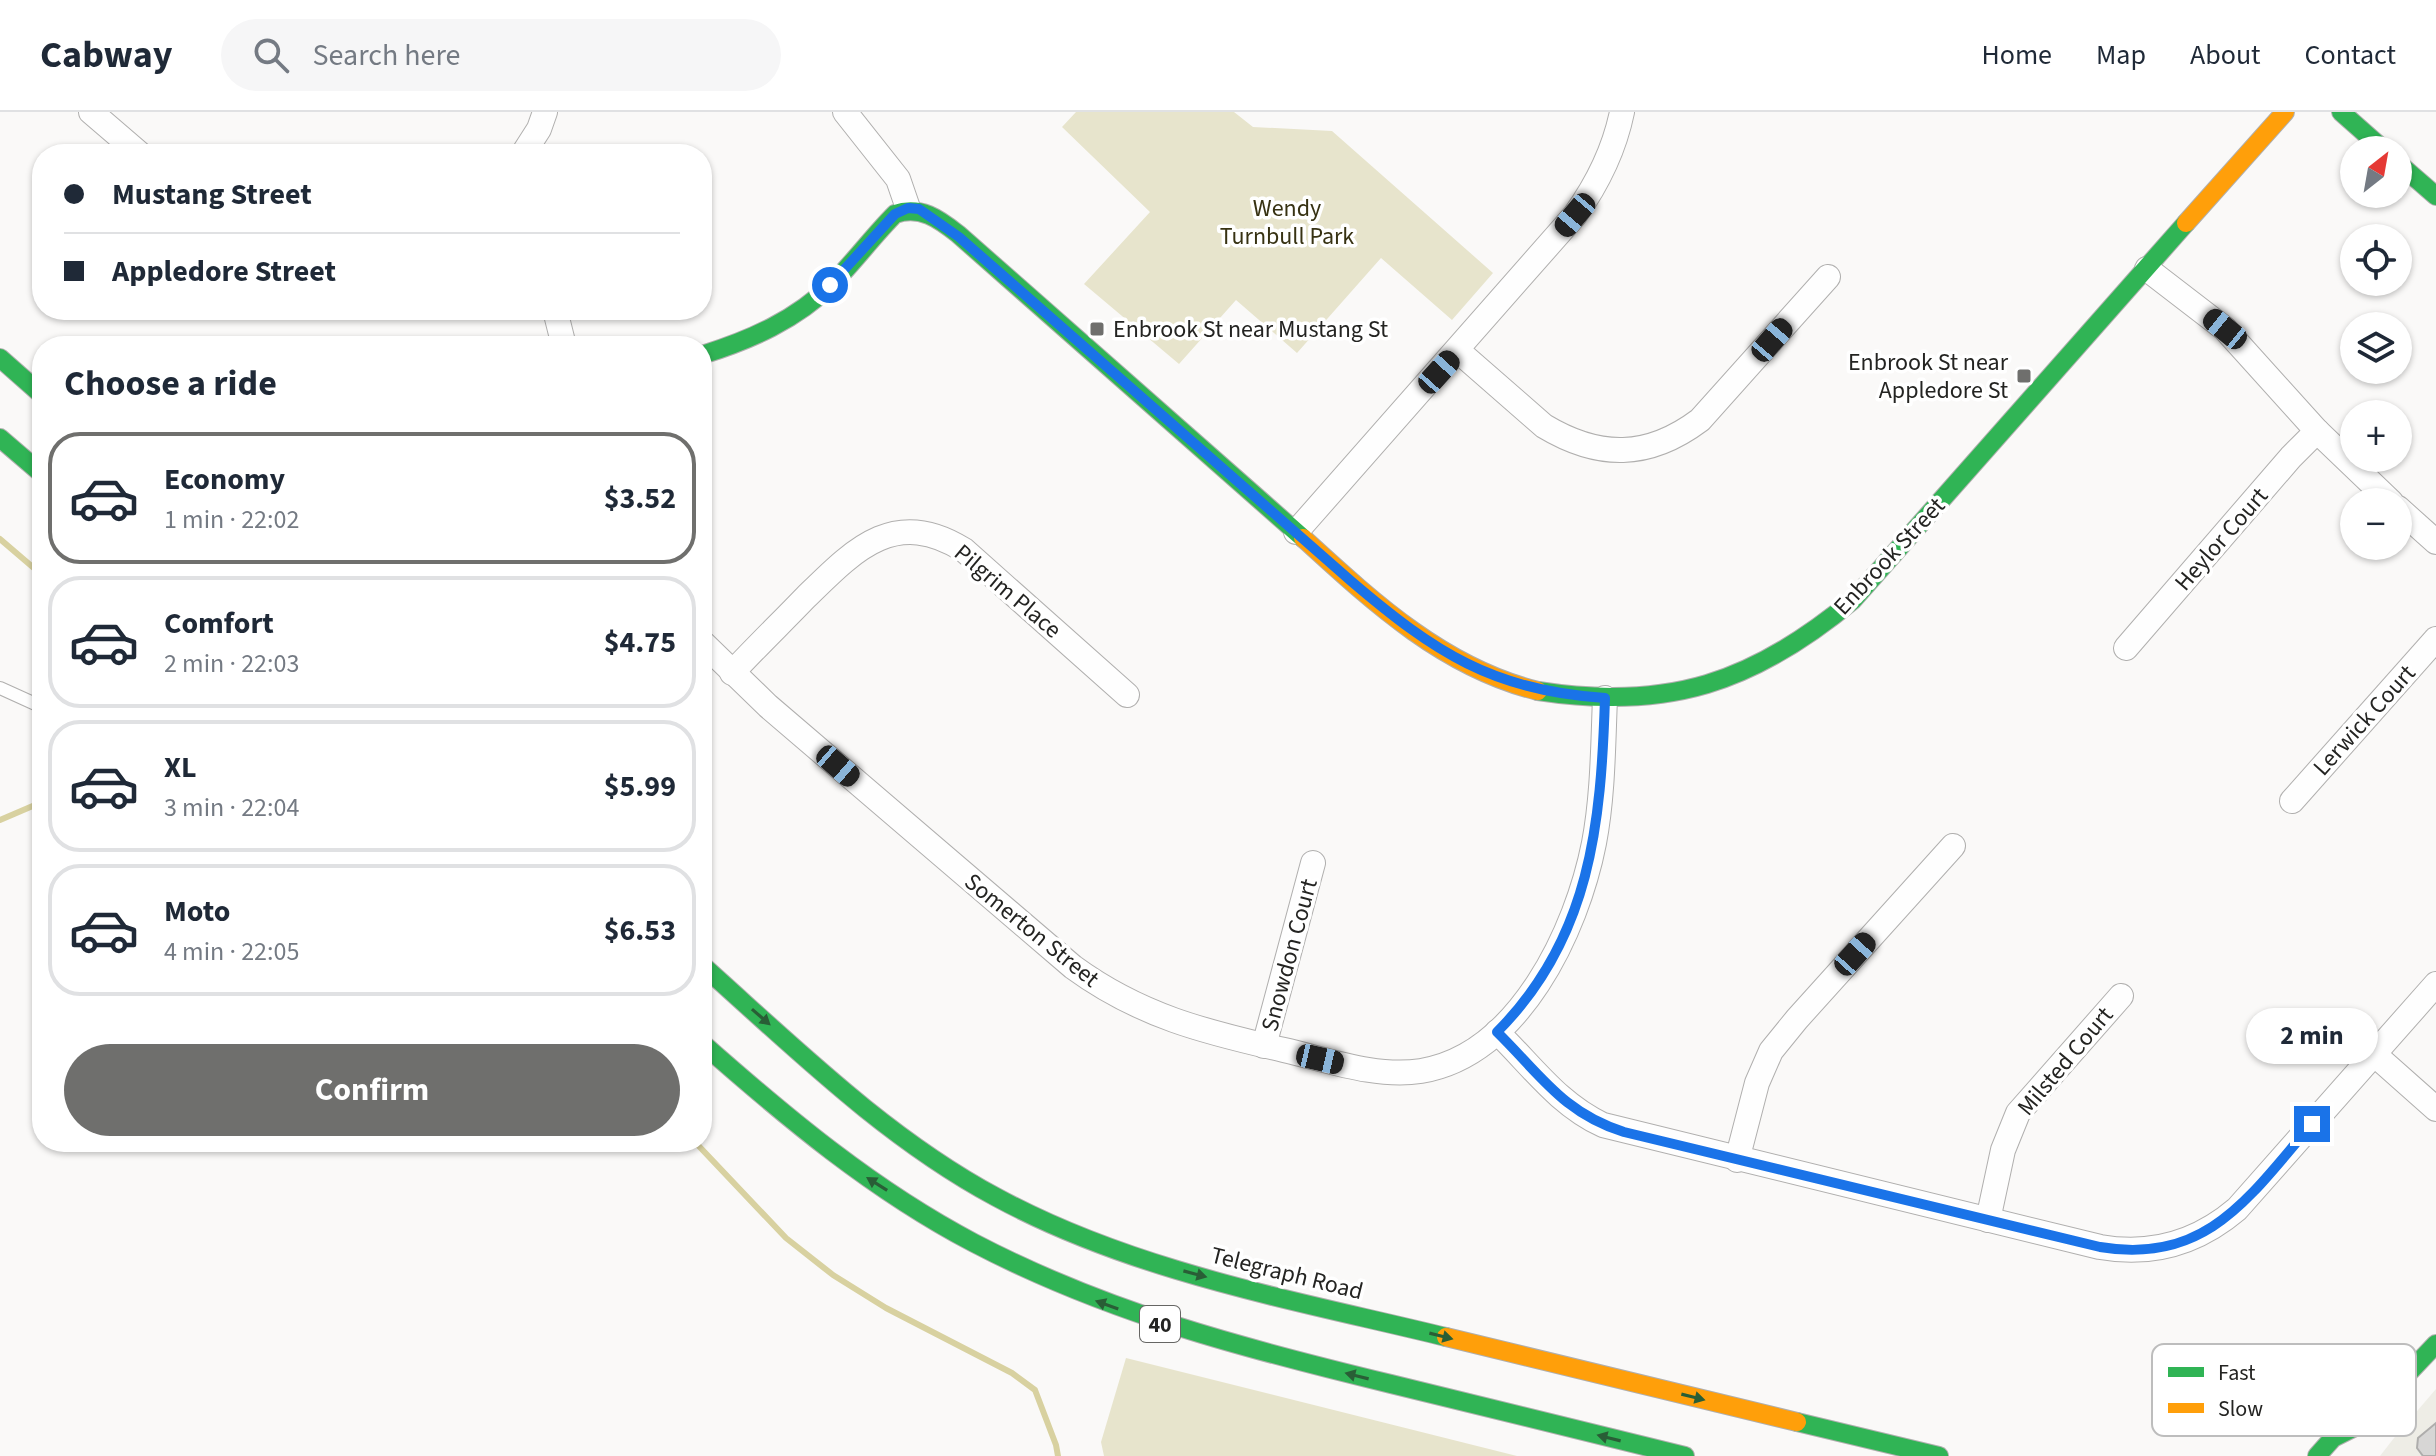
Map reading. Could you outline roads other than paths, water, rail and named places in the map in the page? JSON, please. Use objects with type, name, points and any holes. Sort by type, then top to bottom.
[{"type":"main road","name":"Enbrook Street","points":[[908,208],[919,209],[932,216],[990,262],[1390,614],[1434,646],[1462,663],[1500,679],[1548,693],[1605,698],[1655,695],[1712,683],[1774,658],[1826,623],[1876,575],[2285,112]]},
{"type":"main road","points":[[2341,112],[2368,136]]},
{"type":"main road","points":[[2412,175],[2436,196]]},
{"type":"main road","points":[[712,352],[758,336],[801,310],[830,285],[895,214],[908,208]]},
{"type":"main road","points":[[0,358],[32,386]]},
{"type":"main road","points":[[0,438],[32,465]]},
{"type":"main road","name":"Telegraph Road","points":[[712,974],[844,1088],[917,1146],[992,1196],[1092,1241],[1256,1291],[1939,1456]]},
{"type":"main road","name":"40","points":[[712,1052],[823,1146],[865,1176],[979,1244],[1085,1296],[1193,1335],[1685,1456]]},
{"type":"main road","points":[[2416,1365],[2436,1344]]},
{"type":"main road","points":[[2317,1456],[2337,1436]]},
{"type":"main road","points":[[2347,1451],[2354,1436]]},
{"type":"street","points":[[91,112],[128,144]]},
{"type":"street","points":[[529,144],[545,112]]},
{"type":"street","points":[[845,112],[898,179],[908,208]]},
{"type":"street","points":[[1296,532],[1587,199],[1608,158],[1622,112]]},
{"type":"street","points":[[2147,269],[2225,329],[2317,431],[2376,488]]},
{"type":"street","points":[[1457,350],[1544,426],[1559,435],[1590,447],[1611,450],[1654,446],[1700,420],[1828,277]]},
{"type":"street","name":"Heylor Court","points":[[2126,648],[2317,431]]},
{"type":"street","points":[[2412,521],[2436,542]]},
{"type":"street","name":"Pilgrim Place","points":[[732,673],[848,556],[872,541],[899,533],[913,533],[945,539],[964,550],[1127,695]]},
{"type":"street","name":"Lerwick Court","points":[[2292,801],[2436,639]]},
{"type":"street","name":"Somerton Street","points":[[712,652],[1037,937],[1096,984],[1142,1010],[1168,1020],[1264,1046],[1394,1073],[1422,1071],[1473,1051],[1515,1014],[1542,975],[1562,939],[1580,896],[1596,828],[1605,698]]},
{"type":"street","points":[[1737,1160],[1757,1083],[1771,1051],[1953,846]]},
{"type":"street","name":"Snowdon Court","points":[[1264,1046],[1313,863]]},
{"type":"street","points":[[1497,1032],[1558,1097],[1586,1117],[1624,1132],[2122,1251],[2164,1248],[2185,1241],[2237,1209],[2436,984]]},
{"type":"street","name":"Milsted Court","points":[[1988,1220],[2003,1150],[2018,1113],[2121,996]]},
{"type":"street","points":[[2374,1054],[2436,1109]]},
{"type":"lane","points":[[0,688],[32,702]]},
{"type":"waterway","points":[[0,539],[32,566]]},
{"type":"waterway","points":[[0,820],[32,806]]},
{"type":"waterway","points":[[704,1152],[786,1238],[833,1275],[886,1308],[1012,1373],[1035,1390],[1058,1456]]},
{"type":"place","name":"Enbrook St near Mustang St","points":[[1097,329]]},
{"type":"place","name":"Enbrook St near Appledore St","points":[[2024,376]]},
{"type":"park label","name":"Wendy Turnbull Park","points":[[1287,222]]}]
